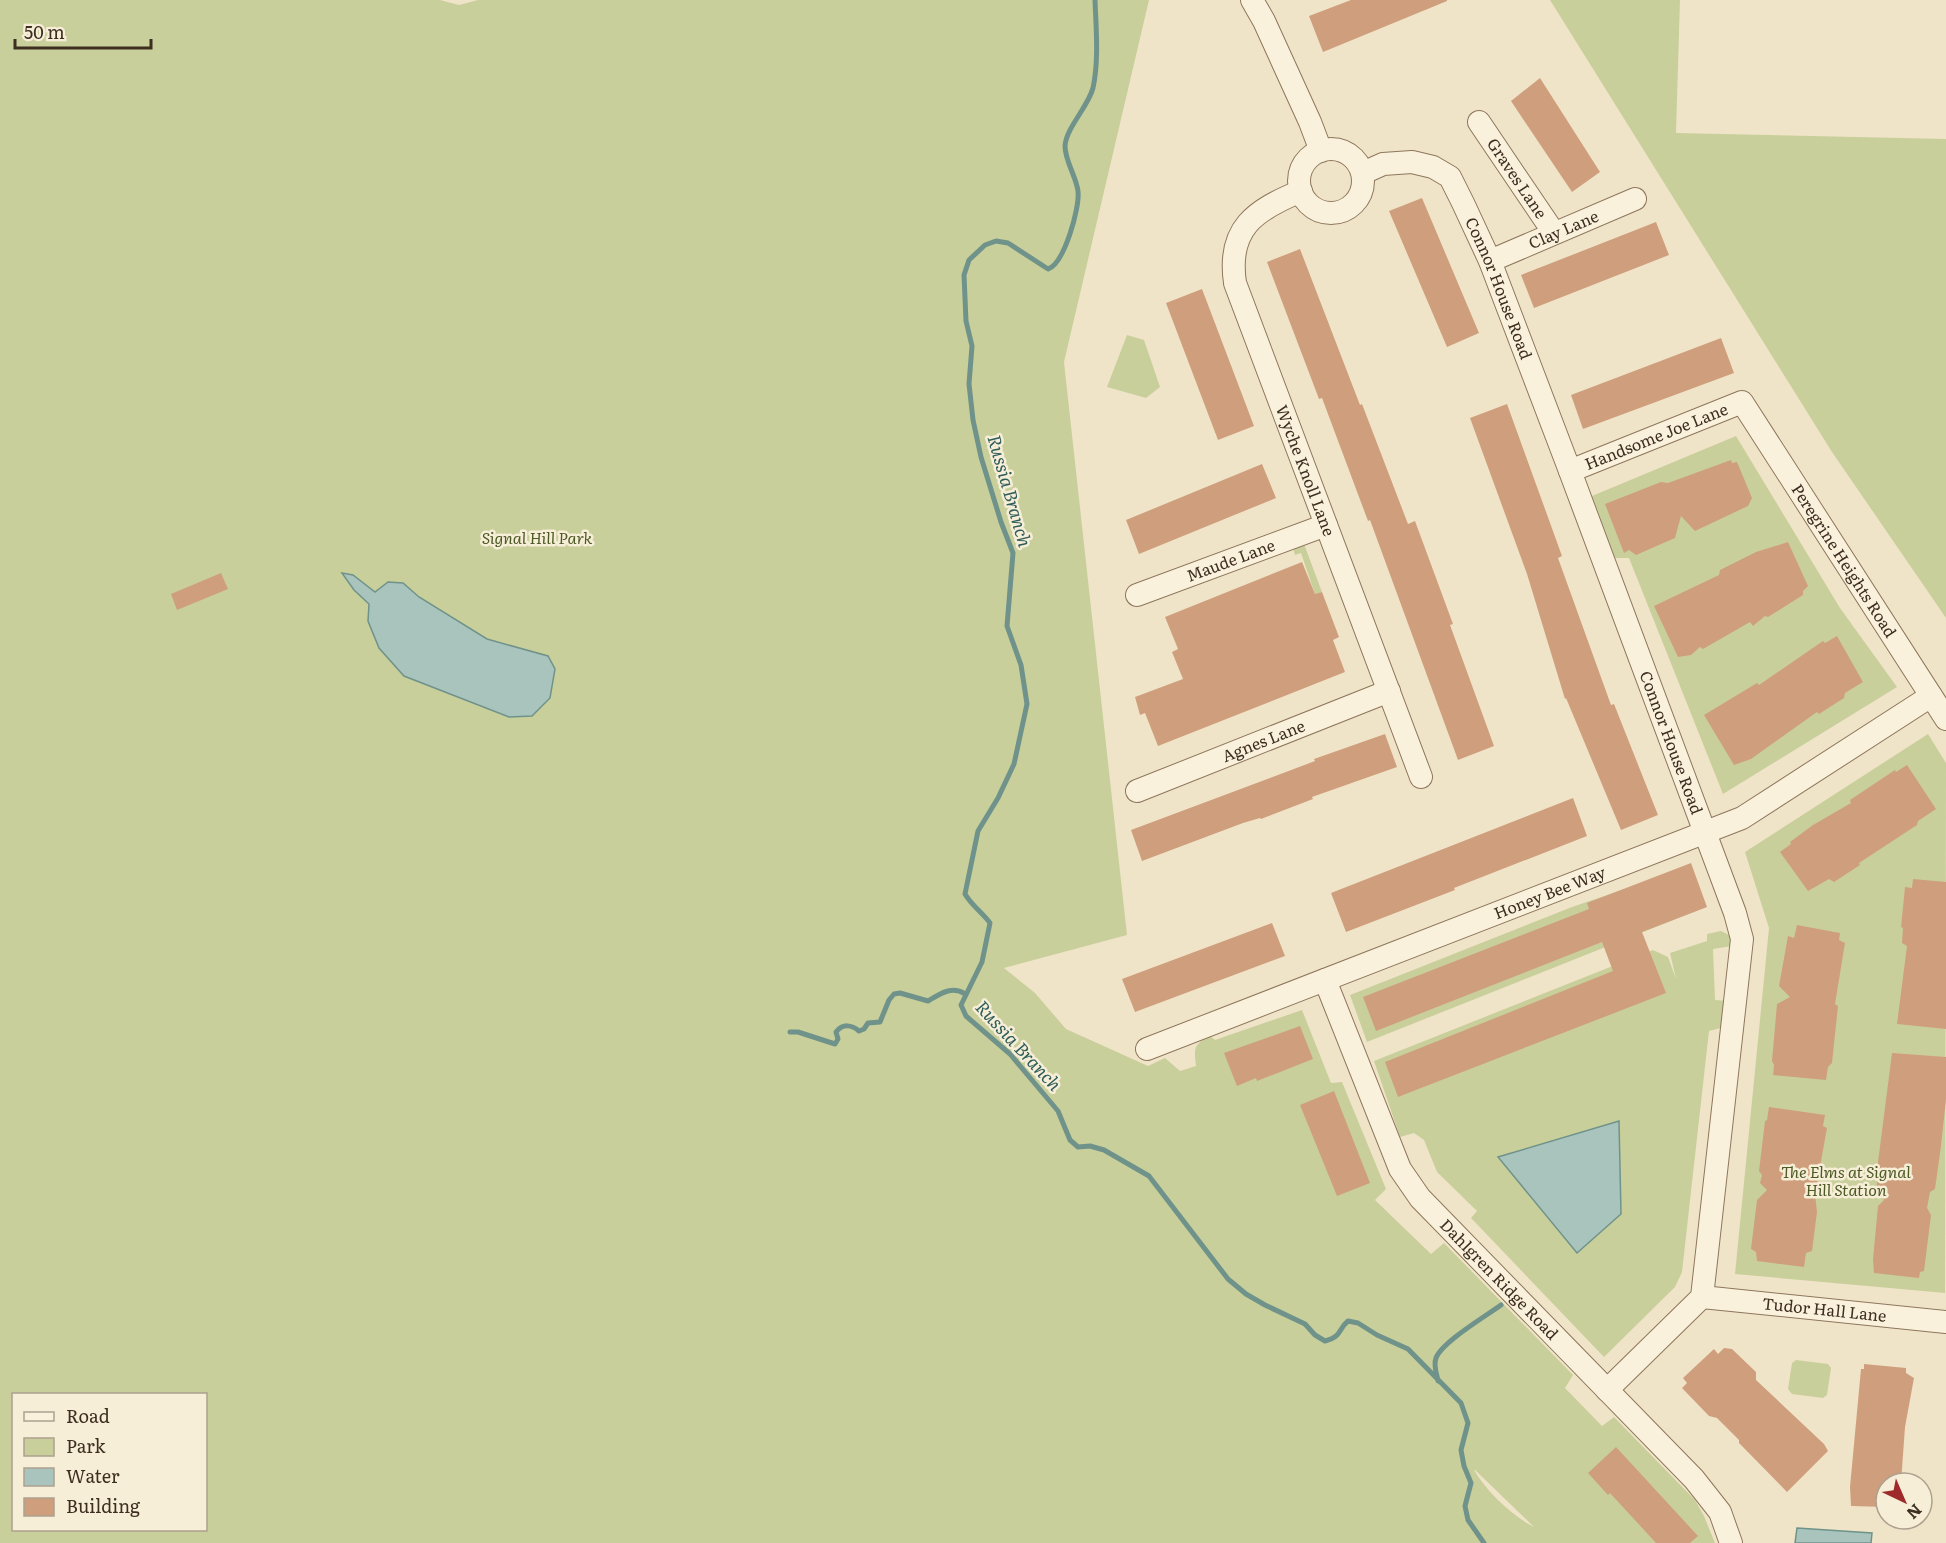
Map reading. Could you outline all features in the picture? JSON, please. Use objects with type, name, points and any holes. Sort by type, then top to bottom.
[{"type":"street","points":[[1255,1],[1321,151]]},
{"type":"street","name":"Graves Lane","points":[[1479,122],[1554,233]]},
{"type":"street","points":[[1341,150],[1351,155],[1363,173],[1364,184],[1361,194],[1346,210],[1324,213],[1306,201],[1301,191],[1299,181],[1301,172],[1312,156],[1321,151],[1341,150]]},
{"type":"street","name":"Connor House Road","points":[[1363,173],[1383,164],[1412,162],[1432,167],[1450,177],[1490,261],[1705,832],[1742,939],[1702,1297]]},
{"type":"street","name":"Wyche Knoll Lane","points":[[1301,191],[1263,208],[1250,219],[1236,243],[1232,266],[1235,283],[1421,777]]},
{"type":"street","name":"Clay Lane","points":[[1490,261],[1635,199]]},
{"type":"street","name":"Handsome Joe Lane","points":[[1570,471],[1742,402]]},
{"type":"street","name":"Peregrine Heights Road","points":[[1742,402],[1946,719]]},
{"type":"street","name":"Maude Lane","points":[[1137,595],[1326,525]]},
{"type":"street","name":"Agnes Lane","points":[[1137,791],[1389,691]]},
{"type":"street","name":"Honey Bee Way","points":[[1147,1050],[1742,818],[1931,696]]},
{"type":"street","name":"Dahlgren Ridge Road","points":[[1325,980],[1400,1169],[1408,1183],[1694,1479],[1720,1512],[1731,1543]]},
{"type":"street","points":[[1607,1390],[1702,1297]]},
{"type":"street","name":"Tudor Hall Lane","points":[[1702,1297],[1946,1322]]},
{"type":"green space","name":"Signal Hill Park","points":[[0,0],[440,0],[459,5],[478,0],[1149,0],[1064,362],[1127,935],[1004,968],[1035,993],[1066,1029],[1148,1066],[1165,1058],[1180,1071],[1196,1066],[1196,1048],[1200,1042],[1210,1036],[1215,1040],[1302,1010],[1331,1083],[1342,1082],[1386,1189],[1375,1200],[1431,1254],[1444,1243],[1573,1375],[1565,1388],[1602,1426],[1614,1417],[1695,1500],[1715,1543],[0,1543]],"holes":[[[1475,1470],[1534,1527],[1500,1502]]]},
{"type":"green space","points":[[1550,0],[1680,0],[1676,133],[1946,139],[1946,618],[1832,452]]},
{"type":"green space","points":[[1127,335],[1144,340],[1160,387],[1146,398],[1107,387]]},
{"type":"green space","points":[[1736,436],[1840,608],[1897,687],[1723,794],[1629,558],[1615,558],[1592,496]]},
{"type":"green space","points":[[1304,544],[1322,592],[1315,594],[1301,553],[1295,555],[1293,548]]},
{"type":"green space","name":"The Elms at Signal Hill Station","points":[[1928,734],[1946,763],[1945,1293],[1735,1274],[1769,928],[1745,852]]},
{"type":"green space","points":[[1689,867],[1706,907],[1367,1042],[1350,995],[1572,907]]},
{"type":"green space","points":[[1721,931],[1733,937],[1732,946],[1713,949],[1715,1000],[1728,1001],[1725,1027],[1709,1031],[1682,1272],[1675,1287],[1604,1357],[1471,1218],[1477,1211],[1437,1172],[1424,1140],[1414,1133],[1400,1137],[1374,1061],[1653,950],[1668,957],[1676,979],[1670,953],[1707,941],[1707,934]]},
{"type":"green space","points":[[1796,1360],[1828,1364],[1831,1368],[1827,1395],[1823,1398],[1792,1394],[1788,1389],[1792,1363]]},
{"type":"water","points":[[342,573],[353,575],[375,592],[388,582],[403,583],[419,597],[487,639],[548,656],[555,669],[550,698],[532,716],[509,717],[404,676],[379,648],[368,621],[369,604],[354,590]]},
{"type":"water","points":[[1619,1121],[1621,1214],[1577,1253],[1498,1157]]},
{"type":"water","points":[[1797,1528],[1872,1533],[1871,1543],[1795,1543]]},
{"type":"building","points":[[1351,0],[1447,1],[1323,52],[1309,16]]},
{"type":"building","points":[[1540,78],[1600,172],[1572,192],[1511,101]]},
{"type":"building","points":[[1422,198],[1479,333],[1447,347],[1389,211]]},
{"type":"building","points":[[1656,222],[1669,255],[1534,308],[1521,275]]},
{"type":"building","points":[[1300,249],[1408,524],[1415,521],[1494,746],[1458,760],[1370,520],[1368,521],[1322,398],[1319,399],[1267,262]]},
{"type":"building","points":[[1202,289],[1254,426],[1218,440],[1166,303]]},
{"type":"building","points":[[1721,338],[1734,373],[1583,429],[1571,395]]},
{"type":"building","points":[[1507,404],[1562,556],[1558,558],[1611,705],[1614,704],[1658,815],[1621,830],[1565,699],[1527,574],[1470,418]]},
{"type":"building","points":[[1731,460],[1732,463],[1737,462],[1752,498],[1748,506],[1695,531],[1681,516],[1675,538],[1636,555],[1629,550],[1624,553],[1605,504],[1661,482],[1668,483]]},
{"type":"building","points":[[1262,464],[1276,498],[1139,554],[1126,520]]},
{"type":"building","points":[[1788,542],[1808,586],[1803,591],[1803,595],[1768,617],[1765,616],[1753,626],[1750,622],[1703,649],[1700,647],[1691,655],[1678,657],[1654,606],[1719,575],[1720,570],[1756,552]]},
{"type":"building","points":[[1302,562],[1315,594],[1322,592],[1339,637],[1333,640],[1345,672],[1158,746],[1145,713],[1140,715],[1135,697],[1183,679],[1172,652],[1178,649],[1165,617]]},
{"type":"building","points":[[221,573],[228,589],[177,610],[171,594]]},
{"type":"building","points":[[1837,636],[1863,682],[1845,693],[1844,698],[1819,714],[1817,712],[1751,759],[1734,765],[1704,715],[1757,683],[1759,685],[1823,641],[1825,643]]},
{"type":"building","points":[[1385,734],[1397,767],[1142,861],[1131,830]]},
{"type":"building","points":[[1907,765],[1936,809],[1918,821],[1917,825],[1834,882],[1829,879],[1808,891],[1780,852],[1813,825],[1851,803],[1850,800],[1895,770],[1896,772]]},
{"type":"building","points":[[1573,798],[1587,836],[1346,932],[1331,893]]},
{"type":"building","points":[[1691,863],[1707,907],[1642,932],[1666,993],[1398,1097],[1385,1062],[1613,971],[1602,942],[1376,1031],[1363,997],[1589,909],[1587,903]]},
{"type":"building","points":[[1913,879],[1946,882],[1946,1029],[1897,1024],[1907,946],[1902,943],[1903,928],[1901,927],[1905,887],[1912,888]]},
{"type":"building","points":[[1272,923],[1285,956],[1135,1012],[1122,979]]},
{"type":"building","points":[[1797,925],[1840,933],[1839,940],[1845,943],[1835,1004],[1838,1006],[1832,1063],[1828,1067],[1826,1080],[1773,1075],[1777,1004],[1790,997],[1779,986],[1788,936],[1794,938]]},
{"type":"building","points":[[1300,1026],[1313,1059],[1257,1081],[1256,1078],[1237,1086],[1224,1053]]},
{"type":"building","points":[[1892,1053],[1946,1057],[1946,1099],[1941,1146],[1935,1189],[1930,1192],[1927,1208],[1931,1215],[1924,1271],[1920,1272],[1919,1278],[1874,1273],[1873,1259],[1878,1206],[1884,1200],[1877,1185],[1878,1162]]},
{"type":"building","points":[[1334,1091],[1370,1183],[1337,1196],[1300,1105]]},
{"type":"building","points":[[1769,1107],[1825,1115],[1823,1126],[1827,1128],[1817,1183],[1814,1185],[1817,1212],[1812,1251],[1806,1253],[1804,1267],[1757,1261],[1756,1252],[1751,1249],[1757,1200],[1767,1190],[1760,1183],[1762,1175],[1759,1171]]},
{"type":"building","points":[[1724,1348],[1732,1349],[1756,1372],[1756,1380],[1824,1444],[1828,1451],[1787,1492],[1717,1418],[1709,1416],[1682,1388],[1687,1383],[1683,1378],[1714,1349],[1718,1354]]},
{"type":"building","points":[[1864,1364],[1906,1368],[1906,1373],[1914,1378],[1905,1427],[1902,1471],[1874,1471],[1874,1507],[1851,1506],[1850,1487],[1861,1369],[1864,1369]]},
{"type":"building","points":[[1616,1447],[1698,1536],[1690,1543],[1656,1543],[1610,1493],[1608,1495],[1588,1473]]},
{"type":"waterway","name":"Russia Branch","points":[[1095,0],[1097,55],[1093,88],[1087,103],[1069,132],[1065,146],[1078,191],[1074,222],[1065,247],[1054,265],[1048,269],[1008,243],[996,241],[985,245],[969,260],[964,275],[966,321],[972,346],[969,384],[973,420],[981,457],[1013,553],[1007,626],[1021,665],[1027,704],[1014,764],[998,798],[978,831],[965,894],[990,923],[982,962],[961,1005],[966,1016],[1010,1054],[1058,1111],[1070,1140],[1078,1147],[1090,1146],[1104,1150],[1149,1176],[1228,1279],[1246,1294],[1305,1324],[1315,1335],[1325,1341],[1337,1335],[1348,1321],[1358,1323],[1377,1335],[1408,1349],[1461,1403],[1468,1423],[1461,1450],[1471,1483],[1465,1506],[1468,1520],[1484,1543]]},
{"type":"waterway","points":[[790,1032],[798,1032],[835,1044],[838,1039],[836,1032],[842,1027],[850,1026],[859,1031],[864,1029],[868,1023],[880,1022],[894,994],[900,993],[928,1001],[951,990],[965,994]]},
{"type":"waterway","points":[[1438,1381],[1435,1364],[1440,1352],[1455,1337],[1501,1305]]}]
